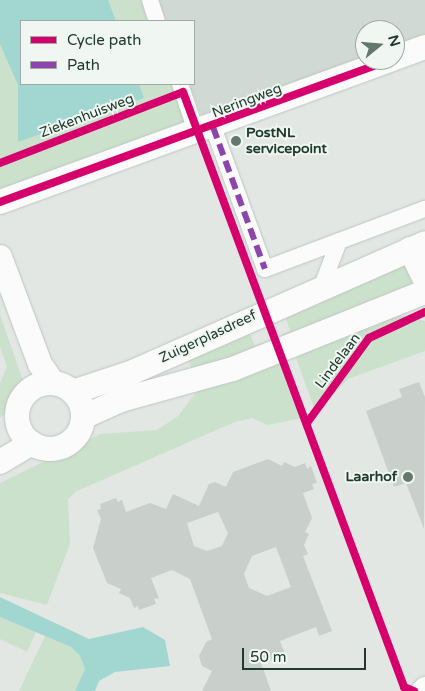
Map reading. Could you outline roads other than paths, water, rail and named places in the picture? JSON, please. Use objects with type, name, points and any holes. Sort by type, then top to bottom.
[{"type":"main road","points":[[405,54],[425,47]]},
{"type":"main road","name":"Neringweg","points":[[0,202],[205,130],[364,70]]},
{"type":"main road","points":[[418,246],[425,280]]},
{"type":"main road","name":"Zuigerplasdreef","points":[[63,388],[134,372],[263,312],[418,246]]},
{"type":"main road","points":[[0,257],[40,364],[63,388],[83,417]]},
{"type":"main road","points":[[0,302],[27,376],[28,391],[8,421],[32,443],[48,449],[65,446],[78,434],[83,417],[121,400],[277,351],[425,292]]},
{"type":"main road","points":[[28,391],[63,388]]},
{"type":"main road","points":[[0,462],[32,443]]},
{"type":"street","points":[[150,0],[157,20]]},
{"type":"street","points":[[181,85],[205,130]]},
{"type":"street","name":"Neringweg","points":[[205,130],[265,269],[425,209]]},
{"type":"street","points":[[322,286],[339,242]]},
{"type":"water","points":[[0,0],[108,0],[116,20],[20,20],[20,85],[139,85],[144,98],[18,142],[18,85],[0,44]]},
{"type":"water","points":[[0,597],[89,639],[143,627],[165,640],[170,666],[115,672],[99,681],[95,691],[75,691],[85,669],[80,656],[71,647],[0,617]]},
{"type":"place","name":"PostNL servicepoint","points":[[236,141]]},
{"type":"place","name":"Laarhof","points":[[408,477]]}]
